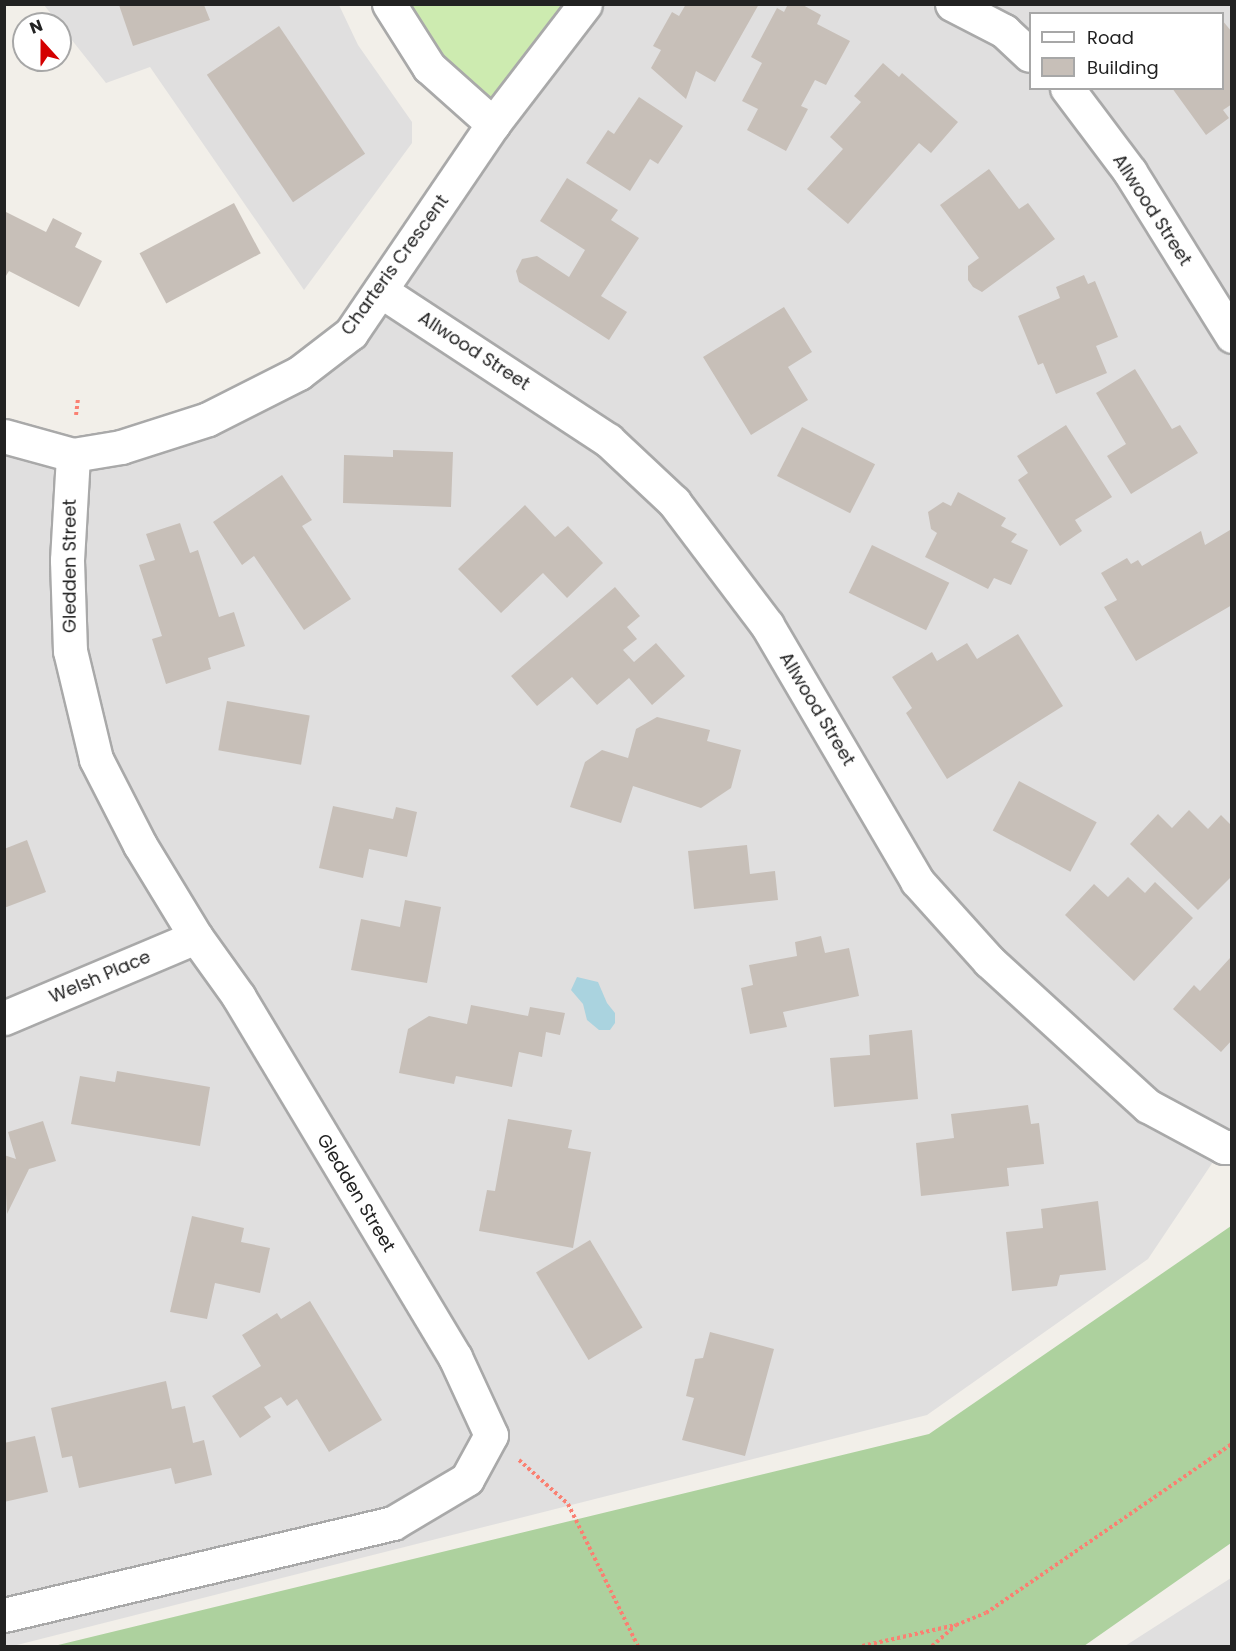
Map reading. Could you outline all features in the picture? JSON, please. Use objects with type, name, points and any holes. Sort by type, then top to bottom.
[{"type":"street","points":[[389,4],[429,67],[493,124]]},
{"type":"street","name":"Charteris Crescent","points":[[4,436],[72,455],[121,447],[208,418],[299,373],[351,333],[493,124],[585,4]]},
{"type":"street","points":[[952,4],[1004,31],[1029,54]]},
{"type":"street","name":"Allwood Street","points":[[1068,90],[1130,172],[1232,336]]},
{"type":"street","name":"Allwood Street","points":[[381,291],[608,440],[674,502],[767,625],[917,881],[989,961],[1148,1106],[1224,1146],[1232,1147]]},
{"type":"street","name":"Gledden Street","points":[[72,455],[67,560],[70,651],[96,759],[140,845],[196,937],[239,997],[455,1357],[490,1434]]},
{"type":"street","name":"Welsh Place","points":[[4,1018],[196,937]]},
{"type":"street","points":[[4,1615],[393,1523],[467,1479],[490,1434]]},
{"type":"path","points":[[490,1434],[568,1504],[638,1647]]},
{"type":"path","points":[[862,1647],[956,1625],[986,1613],[1232,1444]]},
{"type":"path","points":[[932,1647],[956,1625]]},
{"type":"shaded area","points":[[44,5],[339,5],[358,45],[412,122],[412,143],[304,290],[150,67],[106,83],[72,40],[72,12],[50,12]]},
{"type":"shaded area","points":[[585,5],[1231,5],[1231,1147],[1223,1147],[1148,1259],[927,1415],[13,1646],[5,1646],[4,436],[72,455],[299,373]]},
{"type":"shaded area","points":[[1231,1578],[1231,1646],[1125,1646]]},
{"type":"green space","points":[[389,5],[585,5],[493,124]]},
{"type":"green space","points":[[1231,1226],[1231,1543],[1084,1646],[54,1646],[929,1434]]},
{"type":"water","points":[[577,977],[598,982],[607,1003],[615,1013],[615,1023],[610,1030],[599,1030],[587,1020],[583,1004],[571,990]]},
{"type":"building","points":[[686,4],[759,4],[715,82],[696,71],[686,99],[651,68],[661,50],[653,46],[672,12],[679,16]]},
{"type":"building","points":[[788,4],[801,4],[821,15],[817,24],[850,41],[826,85],[815,80],[801,106],[808,109],[786,151],[747,130],[758,109],[742,101],[762,63],[751,57],[777,8],[784,12]]},
{"type":"building","points":[[119,5],[204,5],[210,20],[133,46]]},
{"type":"building","points":[[1224,22],[1232,32],[1232,104],[1223,110],[1229,118],[1206,135],[1173,90],[1224,90]]},
{"type":"building","points":[[279,26],[365,154],[293,202],[207,75]]},
{"type":"building","points":[[883,63],[899,77],[902,73],[958,122],[931,153],[919,143],[848,224],[807,189],[843,149],[830,137],[861,102],[854,96]]},
{"type":"building","points":[[639,97],[683,126],[658,164],[650,159],[630,191],[586,163],[608,130],[614,134]]},
{"type":"building","points":[[989,169],[1019,209],[1028,203],[1055,239],[982,292],[973,287],[968,280],[968,266],[979,258],[940,205]]},
{"type":"building","points":[[567,178],[618,210],[611,220],[639,238],[601,296],[627,312],[609,340],[519,282],[516,271],[522,259],[537,256],[569,277],[585,250],[540,221]]},
{"type":"building","points":[[234,203],[261,253],[166,304],[140,253]]},
{"type":"building","points":[[4,211],[46,232],[53,218],[82,233],[75,247],[102,261],[79,307],[9,271],[4,279]]},
{"type":"building","points":[[1084,275],[1088,284],[1095,281],[1118,337],[1096,346],[1107,373],[1056,394],[1043,363],[1038,365],[1018,316],[1060,298],[1056,287]]},
{"type":"building","points":[[784,307],[812,352],[788,367],[808,400],[751,435],[703,357]]},
{"type":"building","points":[[1135,369],[1172,429],[1180,425],[1198,453],[1131,494],[1107,456],[1126,444],[1096,393]]},
{"type":"building","points":[[1066,425],[1112,497],[1075,520],[1082,531],[1060,546],[1018,480],[1028,473],[1017,456]]},
{"type":"building","points":[[802,427],[875,464],[850,513],[777,476]]},
{"type":"building","points":[[393,450],[453,452],[451,507],[343,503],[344,455],[393,457]]},
{"type":"building","points":[[282,475],[312,520],[302,526],[351,599],[304,630],[254,556],[242,565],[213,522]]},
{"type":"building","points":[[958,492],[1006,518],[1001,526],[1017,534],[1011,542],[1028,550],[1011,585],[994,578],[988,589],[925,557],[937,533],[931,529],[928,512],[943,502],[951,506]]},
{"type":"building","points":[[525,505],[555,537],[568,526],[603,563],[567,598],[543,573],[501,613],[458,569]]},
{"type":"building","points":[[180,523],[190,553],[198,550],[219,617],[234,612],[245,646],[208,658],[211,669],[166,684],[152,639],[162,636],[139,565],[155,560],[146,534]]},
{"type":"building","points":[[1230,530],[1232,605],[1136,661],[1104,607],[1117,600],[1101,573],[1127,558],[1131,564],[1138,560],[1142,566],[1201,531],[1205,545]]},
{"type":"building","points":[[872,545],[949,583],[926,630],[849,593]]},
{"type":"building","points":[[615,587],[640,616],[627,627],[637,639],[623,650],[634,662],[656,643],[685,676],[652,705],[629,678],[597,705],[572,677],[537,706],[511,676]]},
{"type":"building","points":[[1018,634],[1063,706],[947,779],[906,713],[912,708],[892,677],[932,652],[937,661],[967,643],[977,659]]},
{"type":"building","points":[[227,701],[310,716],[301,765],[218,750]]},
{"type":"building","points":[[657,717],[710,730],[707,741],[741,750],[731,788],[701,808],[633,786],[621,823],[570,807],[585,762],[602,750],[628,758],[636,729]]},
{"type":"building","points":[[1019,781],[1097,822],[1070,872],[993,830]]},
{"type":"building","points":[[333,806],[393,819],[396,807],[417,812],[407,857],[369,849],[363,878],[319,868]]},
{"type":"building","points":[[1189,810],[1208,829],[1221,815],[1232,826],[1232,876],[1198,910],[1130,844],[1158,814],[1172,828]]},
{"type":"building","points":[[27,840],[46,892],[4,908],[4,849]]},
{"type":"building","points":[[747,845],[750,874],[775,871],[778,900],[694,909],[688,851]]},
{"type":"building","points":[[1128,877],[1145,893],[1155,882],[1193,918],[1134,981],[1065,915],[1094,884],[1108,897]]},
{"type":"building","points":[[405,900],[441,907],[427,983],[351,970],[361,919],[400,927]]},
{"type":"building","points":[[821,936],[825,953],[849,948],[859,996],[783,1012],[787,1027],[750,1034],[741,988],[753,985],[749,965],[797,956],[795,942]]},
{"type":"building","points":[[1230,958],[1232,1040],[1221,1052],[1173,1009],[1194,985],[1200,991]]},
{"type":"building","points":[[471,1005],[528,1016],[530,1007],[565,1013],[560,1035],[546,1032],[542,1057],[519,1052],[512,1087],[456,1076],[454,1084],[399,1073],[408,1029],[429,1016],[467,1024]]},
{"type":"building","points":[[912,1030],[918,1099],[834,1107],[830,1058],[870,1055],[869,1035]]},
{"type":"building","points":[[117,1071],[210,1087],[200,1146],[71,1124],[80,1076],[115,1082]]},
{"type":"building","points":[[1028,1105],[1031,1124],[1039,1123],[1044,1164],[1007,1168],[1009,1186],[921,1196],[916,1143],[954,1138],[951,1114]]},
{"type":"building","points":[[508,1119],[572,1130],[568,1148],[591,1152],[573,1248],[479,1231],[487,1190],[495,1191]]},
{"type":"building","points":[[43,1121],[56,1161],[29,1169],[7,1214],[4,1155],[16,1159],[8,1132]]},
{"type":"building","points":[[1098,1201],[1106,1270],[1060,1275],[1057,1286],[1012,1291],[1006,1232],[1043,1228],[1041,1209]]},
{"type":"building","points":[[192,1216],[244,1228],[241,1242],[270,1248],[260,1293],[215,1283],[207,1319],[170,1312]]},
{"type":"building","points":[[590,1240],[643,1327],[589,1360],[536,1272]]},
{"type":"building","points":[[310,1301],[382,1420],[329,1452],[297,1399],[287,1406],[281,1397],[264,1407],[271,1417],[240,1438],[212,1396],[261,1366],[242,1335],[277,1313],[281,1319]]},
{"type":"building","points":[[710,1332],[774,1349],[745,1456],[682,1440],[694,1398],[686,1396],[695,1359],[703,1358]]},
{"type":"building","points":[[166,1381],[172,1409],[185,1406],[193,1443],[204,1440],[212,1475],[175,1484],[171,1468],[79,1488],[72,1456],[62,1458],[51,1408]]},
{"type":"building","points":[[35,1436],[48,1492],[4,1502],[4,1443]]}]
